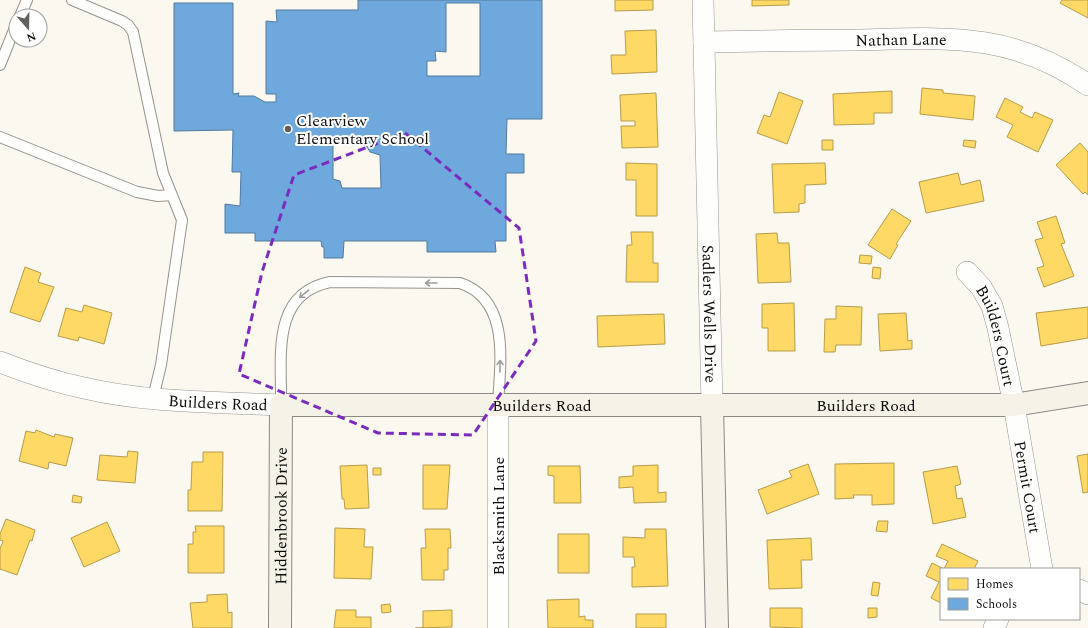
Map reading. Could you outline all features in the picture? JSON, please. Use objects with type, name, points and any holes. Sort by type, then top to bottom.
[{"type":"street","name":"Sadlers Wells Drive","points":[[703,0],[717,628]]},
{"type":"street","name":"Nathan Lane","points":[[704,42],[950,38],[1007,46],[1045,60],[1069,71],[1088,84]]},
{"type":"street","name":"Builders Court","points":[[967,272],[981,287],[992,306],[1014,404]]},
{"type":"street","name":"Builders Road","points":[[0,362],[39,377],[86,389],[153,398],[281,405],[1014,404],[1088,393]]},
{"type":"street","name":"Permit Court","points":[[1014,404],[1042,568]]},
{"type":"street","name":"Hiddenbrook Drive","points":[[280,628],[281,405]]},
{"type":"street","name":"Blacksmith Lane","points":[[498,405],[498,628]]},
{"type":"lane","points":[[72,0],[122,21],[128,25],[133,32],[163,173],[181,213],[182,228],[162,365],[153,398]]},
{"type":"lane","points":[[0,65],[8,45]]},
{"type":"lane","points":[[0,137],[137,192],[150,195],[172,195]]},
{"type":"lane","points":[[281,405],[283,324],[288,312],[296,300],[318,284],[330,282],[460,283],[469,286],[481,294],[488,304],[499,328],[500,364],[498,405]]},
{"type":"highlighted area","points":[[405,133],[519,228],[536,341],[473,435],[378,433],[239,374],[262,272],[294,175]]},
{"type":"building: Homes","points":[[615,0],[653,0],[653,10],[615,11]]},
{"type":"building: Homes","points":[[752,0],[789,0],[789,5],[752,6]]},
{"type":"building: Homes","points":[[1062,0],[1088,0],[1088,18],[1060,3]]},
{"type":"building: Homes","points":[[656,30],[657,72],[612,74],[611,55],[626,55],[625,31]]},
{"type":"building: Homes","points":[[922,88],[943,90],[943,93],[975,96],[973,120],[920,114]]},
{"type":"building: Homes","points":[[892,91],[892,113],[874,113],[874,124],[834,125],[833,94]]},
{"type":"building: Homes","points":[[779,92],[803,101],[787,144],[757,133],[764,115],[770,117]]},
{"type":"building: Homes","points":[[656,93],[658,147],[622,148],[621,126],[635,126],[635,121],[621,121],[620,95]]},
{"type":"building: Homes","points":[[1005,98],[1023,107],[1020,112],[1032,118],[1035,112],[1053,120],[1038,152],[1007,137],[1013,125],[996,117]]},
{"type":"building: Homes","points":[[822,140],[833,140],[833,150],[822,150]]},
{"type":"building: Homes","points":[[964,140],[976,141],[975,148],[963,146]]},
{"type":"building: Homes","points":[[1080,143],[1088,152],[1088,195],[1085,192],[1083,194],[1056,165]]},
{"type":"building: Homes","points":[[626,163],[657,164],[657,216],[636,216],[636,180],[626,180]]},
{"type":"building: Homes","points":[[825,163],[826,184],[805,185],[805,203],[799,204],[799,212],[774,213],[772,164]]},
{"type":"building: Homes","points":[[958,173],[961,185],[980,180],[984,201],[926,213],[919,182]]},
{"type":"building: Homes","points":[[892,209],[911,221],[896,244],[898,245],[890,259],[868,245]]},
{"type":"building: Homes","points":[[1056,216],[1065,243],[1061,244],[1074,276],[1044,287],[1037,268],[1044,266],[1035,240],[1043,238],[1037,222]]},
{"type":"building: Homes","points":[[631,232],[653,232],[653,263],[658,263],[658,282],[626,282],[627,245],[632,245]]},
{"type":"building: Homes","points":[[777,233],[778,243],[789,243],[791,282],[758,283],[756,234]]},
{"type":"building: Homes","points":[[860,255],[872,256],[871,264],[859,263]]},
{"type":"building: Homes","points":[[25,267],[41,273],[38,282],[54,287],[40,322],[10,312]]},
{"type":"building: Homes","points":[[873,267],[881,268],[880,279],[872,278]]},
{"type":"building: Homes","points":[[794,303],[795,351],[768,351],[768,328],[762,328],[762,304]]},
{"type":"building: Homes","points":[[84,305],[112,313],[104,344],[79,337],[78,341],[58,336],[66,308],[82,312]]},
{"type":"building: Homes","points":[[836,306],[862,307],[861,345],[836,345],[835,352],[824,352],[825,319],[836,319]]},
{"type":"building: Homes","points":[[1088,307],[1088,338],[1041,346],[1036,313]]},
{"type":"building: Homes","points":[[906,313],[908,341],[912,340],[912,349],[880,351],[878,314]]},
{"type":"building: Homes","points":[[664,314],[665,344],[598,347],[597,316]]},
{"type":"building: Homes","points":[[36,430],[54,437],[55,434],[73,438],[66,466],[49,462],[48,469],[19,461],[26,431],[35,433]]},
{"type":"building: Homes","points":[[128,451],[138,452],[135,483],[97,480],[100,455],[127,457]]},
{"type":"building: Homes","points":[[203,452],[223,452],[222,511],[188,511],[188,490],[191,490],[192,462],[203,462]]},
{"type":"building: Homes","points":[[1088,454],[1088,492],[1083,493],[1077,456]]},
{"type":"building: Homes","points":[[894,463],[894,504],[872,505],[872,495],[853,495],[854,498],[835,499],[835,464]]},
{"type":"building: Homes","points":[[808,464],[819,494],[767,514],[758,490],[792,477],[789,471]]},
{"type":"building: Homes","points":[[367,465],[369,508],[345,509],[344,499],[342,499],[340,466]]},
{"type":"building: Homes","points":[[423,465],[450,465],[447,509],[423,509]]},
{"type":"building: Homes","points":[[658,465],[658,493],[666,492],[666,502],[634,503],[633,487],[619,488],[619,477],[633,476],[633,466]]},
{"type":"building: Homes","points":[[548,466],[580,466],[581,503],[554,503],[554,476],[548,475]]},
{"type":"building: Homes","points":[[957,466],[961,484],[955,486],[957,499],[962,498],[966,517],[933,524],[923,472]]},
{"type":"building: Homes","points":[[373,468],[381,468],[381,475],[373,475]]},
{"type":"building: Homes","points":[[73,495],[82,497],[81,503],[72,502]]},
{"type":"building: Homes","points":[[6,519],[35,530],[32,541],[30,540],[17,575],[0,569],[0,549],[3,541],[0,540],[0,534]]},
{"type":"building: Homes","points":[[878,521],[888,521],[887,532],[876,531]]},
{"type":"building: Homes","points":[[107,522],[120,551],[84,567],[71,538]]},
{"type":"building: Homes","points":[[195,526],[224,526],[224,573],[188,573],[188,544],[193,544],[193,532],[196,532]]},
{"type":"building: Homes","points":[[335,528],[365,529],[364,547],[373,547],[371,579],[334,578]]},
{"type":"building: Homes","points":[[425,529],[450,529],[451,548],[448,548],[448,570],[444,570],[444,580],[422,580],[421,548],[426,548]]},
{"type":"building: Homes","points":[[645,529],[666,529],[668,586],[632,587],[632,567],[635,567],[634,557],[623,557],[623,537],[645,538]]},
{"type":"building: Homes","points":[[558,534],[589,534],[589,573],[558,573]]},
{"type":"building: Homes","points":[[811,538],[812,560],[801,560],[802,588],[769,589],[767,540]]},
{"type":"building: Homes","points":[[942,544],[978,561],[974,568],[944,568],[948,561],[936,556]]},
{"type":"building: Homes","points":[[932,563],[942,568],[940,568],[940,602],[931,598],[939,582],[926,576]]},
{"type":"building: Homes","points":[[873,582],[880,583],[878,596],[871,595]]},
{"type":"building: Homes","points":[[227,594],[228,613],[232,612],[232,628],[193,628],[190,603],[207,602],[207,595]]},
{"type":"building: Homes","points":[[579,599],[579,617],[585,616],[585,620],[593,620],[593,628],[548,628],[547,600]]},
{"type":"building: Homes","points":[[390,604],[391,612],[382,613],[381,605]]},
{"type":"building: Homes","points":[[770,608],[802,608],[802,628],[770,627]]},
{"type":"building: Homes","points":[[868,608],[877,608],[877,617],[868,618]]},
{"type":"building: Homes","points":[[336,610],[356,610],[356,617],[371,617],[371,628],[334,628]]},
{"type":"building: Homes","points":[[452,610],[452,627],[423,628],[423,611]]},
{"type":"building: Homes","points":[[636,614],[666,614],[666,628],[636,628]]},
{"type":"building: Schools","points":[[358,0],[542,0],[542,119],[507,119],[506,154],[524,154],[524,173],[506,173],[506,241],[495,241],[496,252],[427,252],[427,241],[344,241],[343,258],[324,258],[324,247],[322,247],[321,241],[255,241],[255,233],[225,233],[225,204],[240,206],[241,172],[232,172],[233,130],[174,131],[174,3],[233,3],[233,94],[239,93],[238,96],[254,96],[265,102],[276,102],[276,94],[266,94],[266,21],[277,22],[276,10],[358,10]],"holes":[[[446,3],[480,3],[480,76],[427,76],[427,61],[436,61],[435,51],[446,52]],[[366,140],[366,145],[370,152],[380,155],[381,188],[342,188],[340,181],[333,179],[333,141]]]},
{"type":"place","name":"Clearview Elementary School","points":[[288,129]]}]
